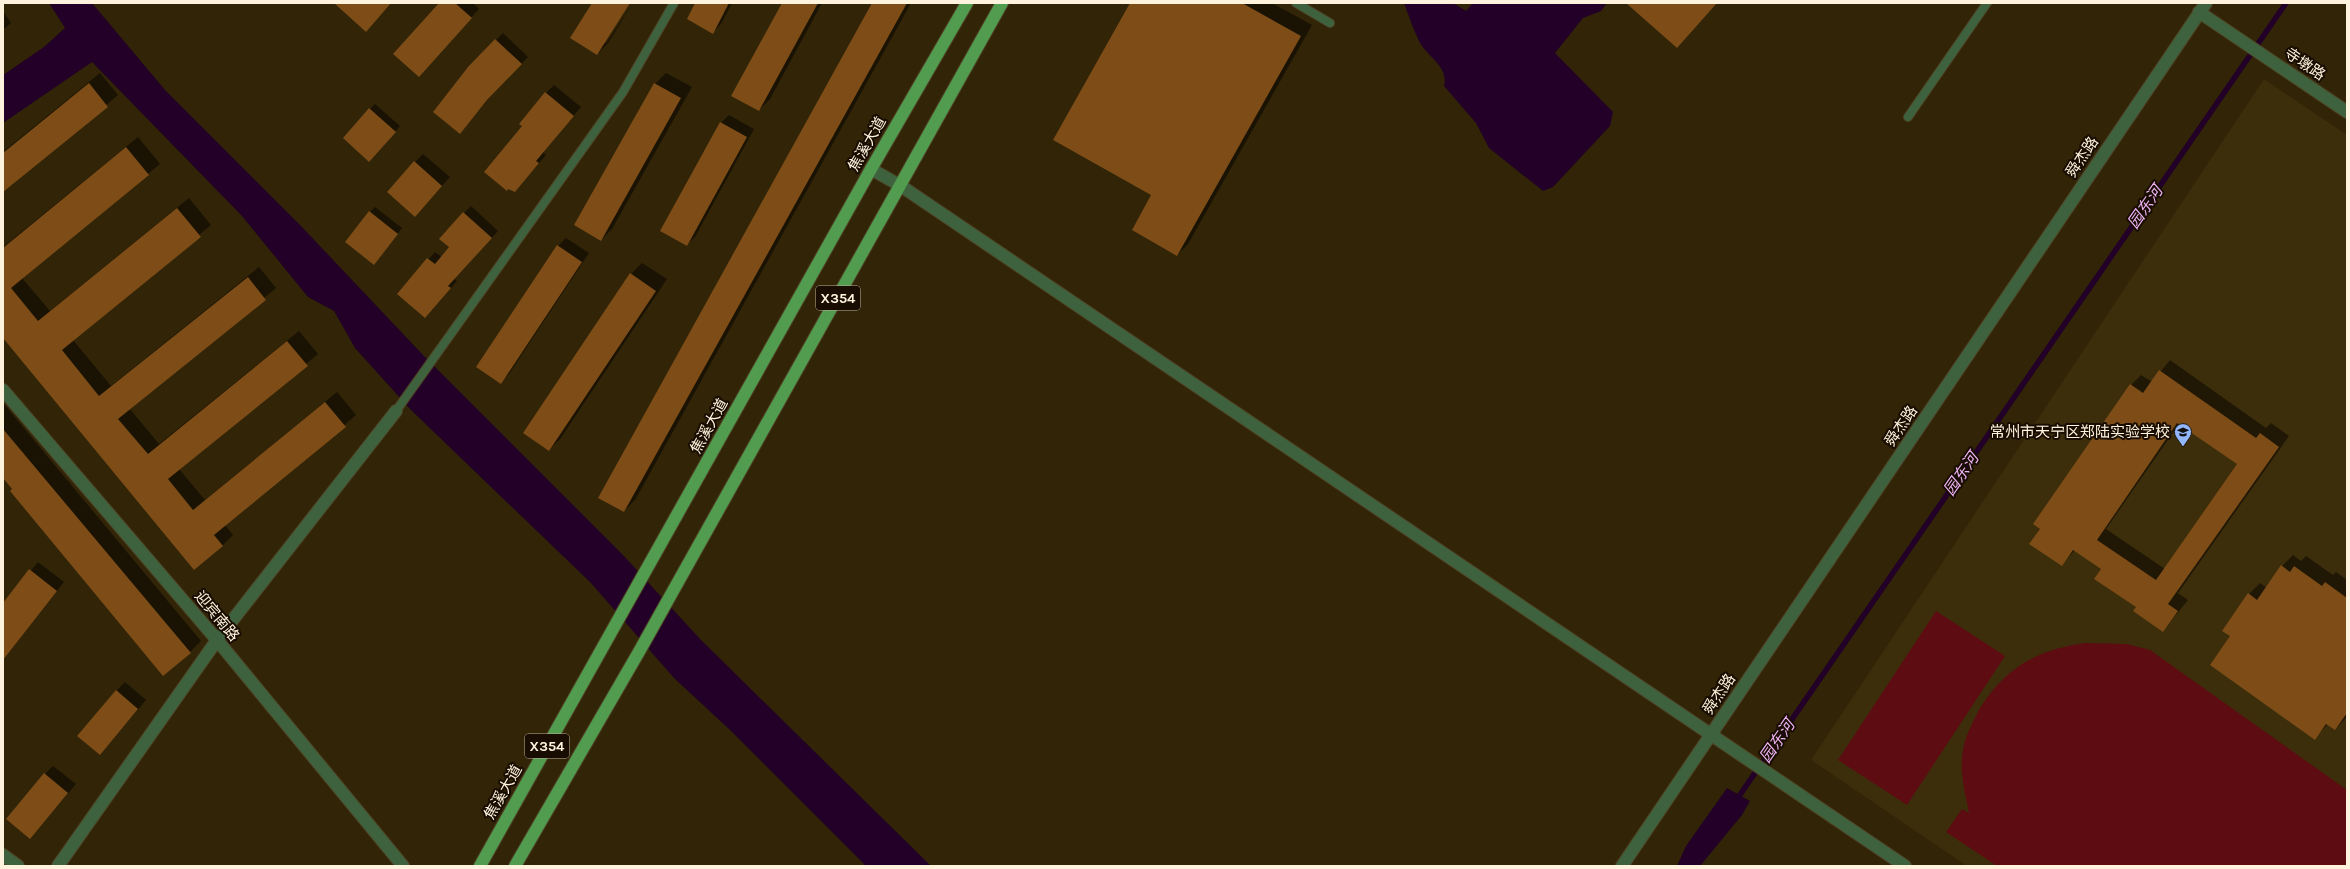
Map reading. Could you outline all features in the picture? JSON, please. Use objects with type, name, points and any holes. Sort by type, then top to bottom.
[{"type":"main road","name":"焦溪大道","points":[[480,866],[871,169],[967,3]]},
{"type":"main road","name":"X354","points":[[516,866],[640,650],[901,186],[1002,3]]},
{"type":"street","name":"寺墩路","points":[[2202,8],[2244,42],[2347,112]]},
{"type":"street","name":"舜杰路","points":[[1622,866],[2202,8]]},
{"type":"street","points":[[871,169],[901,186],[1905,866]]},
{"type":"street","name":"迎宾南路","points":[[3,390],[217,640],[403,866]]},
{"type":"street","points":[[58,866],[217,640],[396,411]]},
{"type":"street","points":[[3,856],[18,866]]},
{"type":"lane","points":[[396,411],[624,92],[674,3]]},
{"type":"lane","points":[[1296,3],[1330,22]]},
{"type":"lane","points":[[1908,117],[1987,3]]},
{"type":"shaded area","points":[[49,3],[92,3],[165,90],[300,225],[423,355],[622,554],[700,639],[931,866],[866,866],[730,730],[674,678],[591,583],[411,410],[355,348],[334,311],[308,297],[242,216],[92,62],[3,123],[3,75],[44,47],[65,28]]},
{"type":"shaded area","points":[[1404,3],[1453,3],[1466,11],[1473,3],[1607,3],[1601,11],[1583,18],[1555,53],[1613,112],[1610,126],[1553,187],[1543,191],[1489,148],[1476,123],[1444,86],[1445,79],[1443,73],[1419,41]]},
{"type":"shaded area","name":"常州市天宁区郑陆实验学校","points":[[2264,79],[2347,135],[2347,866],[1967,866],[1811,760]]},
{"type":"shaded area","points":[[1936,611],[2005,656],[1907,805],[1838,760]]},
{"type":"shaded area","points":[[2086,643],[2127,644],[2150,650],[2347,790],[2347,866],[1997,866],[1946,832],[1962,809],[1969,813],[1962,774],[1963,750],[1972,724],[1989,695],[2011,672],[2024,663],[2053,650]]},
{"type":"shaded area","points":[[1727,788],[1750,801],[1742,815],[1700,866],[1677,866],[1686,846]]},
{"type":"building","points":[[334,3],[391,3],[366,32]]},
{"type":"building","points":[[439,3],[455,3],[472,18],[419,77],[393,54]]},
{"type":"building","points":[[592,3],[630,3],[597,55],[570,38]]},
{"type":"building","points":[[695,3],[729,3],[713,34],[687,19]]},
{"type":"building","points":[[782,3],[818,3],[759,111],[731,96]]},
{"type":"building","points":[[872,3],[907,3],[624,512],[598,498]]},
{"type":"building","points":[[1130,3],[1242,3],[1301,36],[1177,256],[1132,230],[1151,195],[1053,140]]},
{"type":"building","points":[[1626,3],[1717,3],[1677,48]]},
{"type":"building","points":[[495,39],[522,64],[487,100],[460,134],[433,112],[468,67]]},
{"type":"building","points":[[89,83],[108,107],[3,192],[3,153]]},
{"type":"building","points":[[654,83],[681,98],[601,241],[574,225]]},
{"type":"building","points":[[545,92],[574,116],[536,161],[539,163],[515,192],[508,189],[507,191],[484,172],[522,126],[519,124]]},
{"type":"building","points":[[369,108],[396,132],[369,162],[343,138]]},
{"type":"building","points":[[720,122],[747,137],[687,246],[660,231]]},
{"type":"building","points":[[126,147],[149,175],[11,288],[38,321],[177,208],[201,237],[62,350],[99,396],[248,277],[266,300],[118,419],[148,454],[287,341],[308,366],[168,479],[193,510],[325,402],[346,427],[214,535],[223,546],[194,570],[3,338],[3,248]]},
{"type":"building","points":[[414,161],[442,186],[415,217],[387,192]]},
{"type":"building","points":[[369,211],[398,234],[374,265],[345,242]]},
{"type":"building","points":[[463,212],[492,238],[448,286],[451,288],[425,318],[397,294],[427,258],[435,264],[449,247],[439,239]]},
{"type":"building","points":[[557,245],[582,262],[501,384],[476,367]]},
{"type":"building","points":[[630,273],[656,291],[549,451],[523,433]]},
{"type":"building","points":[[2159,370],[2256,438],[2260,433],[2279,447],[2168,604],[2178,611],[2163,632],[2133,611],[2136,607],[2094,579],[2101,569],[2073,550],[2062,566],[2029,544],[2040,529],[2033,524],[2130,384],[2143,393]],"holes":[[[2177,423],[2237,464],[2156,580],[2097,540]]]},
{"type":"building","points":[[3,429],[191,653],[163,676],[10,491],[12,489],[3,478]]},
{"type":"building","points":[[2281,565],[2290,572],[2294,566],[2322,586],[2325,582],[2347,598],[2347,713],[2335,730],[2326,724],[2315,740],[2210,665],[2230,636],[2222,631],[2248,593],[2257,600]]},
{"type":"building","points":[[29,569],[57,591],[3,660],[3,603]]},
{"type":"building","points":[[116,690],[138,709],[100,755],[77,736]]},
{"type":"building","points":[[44,773],[68,793],[30,839],[6,819]]},
{"type":"waterway","name":"园东河","points":[[1735,802],[2286,3]]},
{"type":"place","name":"常州市天宁区郑陆实验学校","points":[[2183,447]]}]
